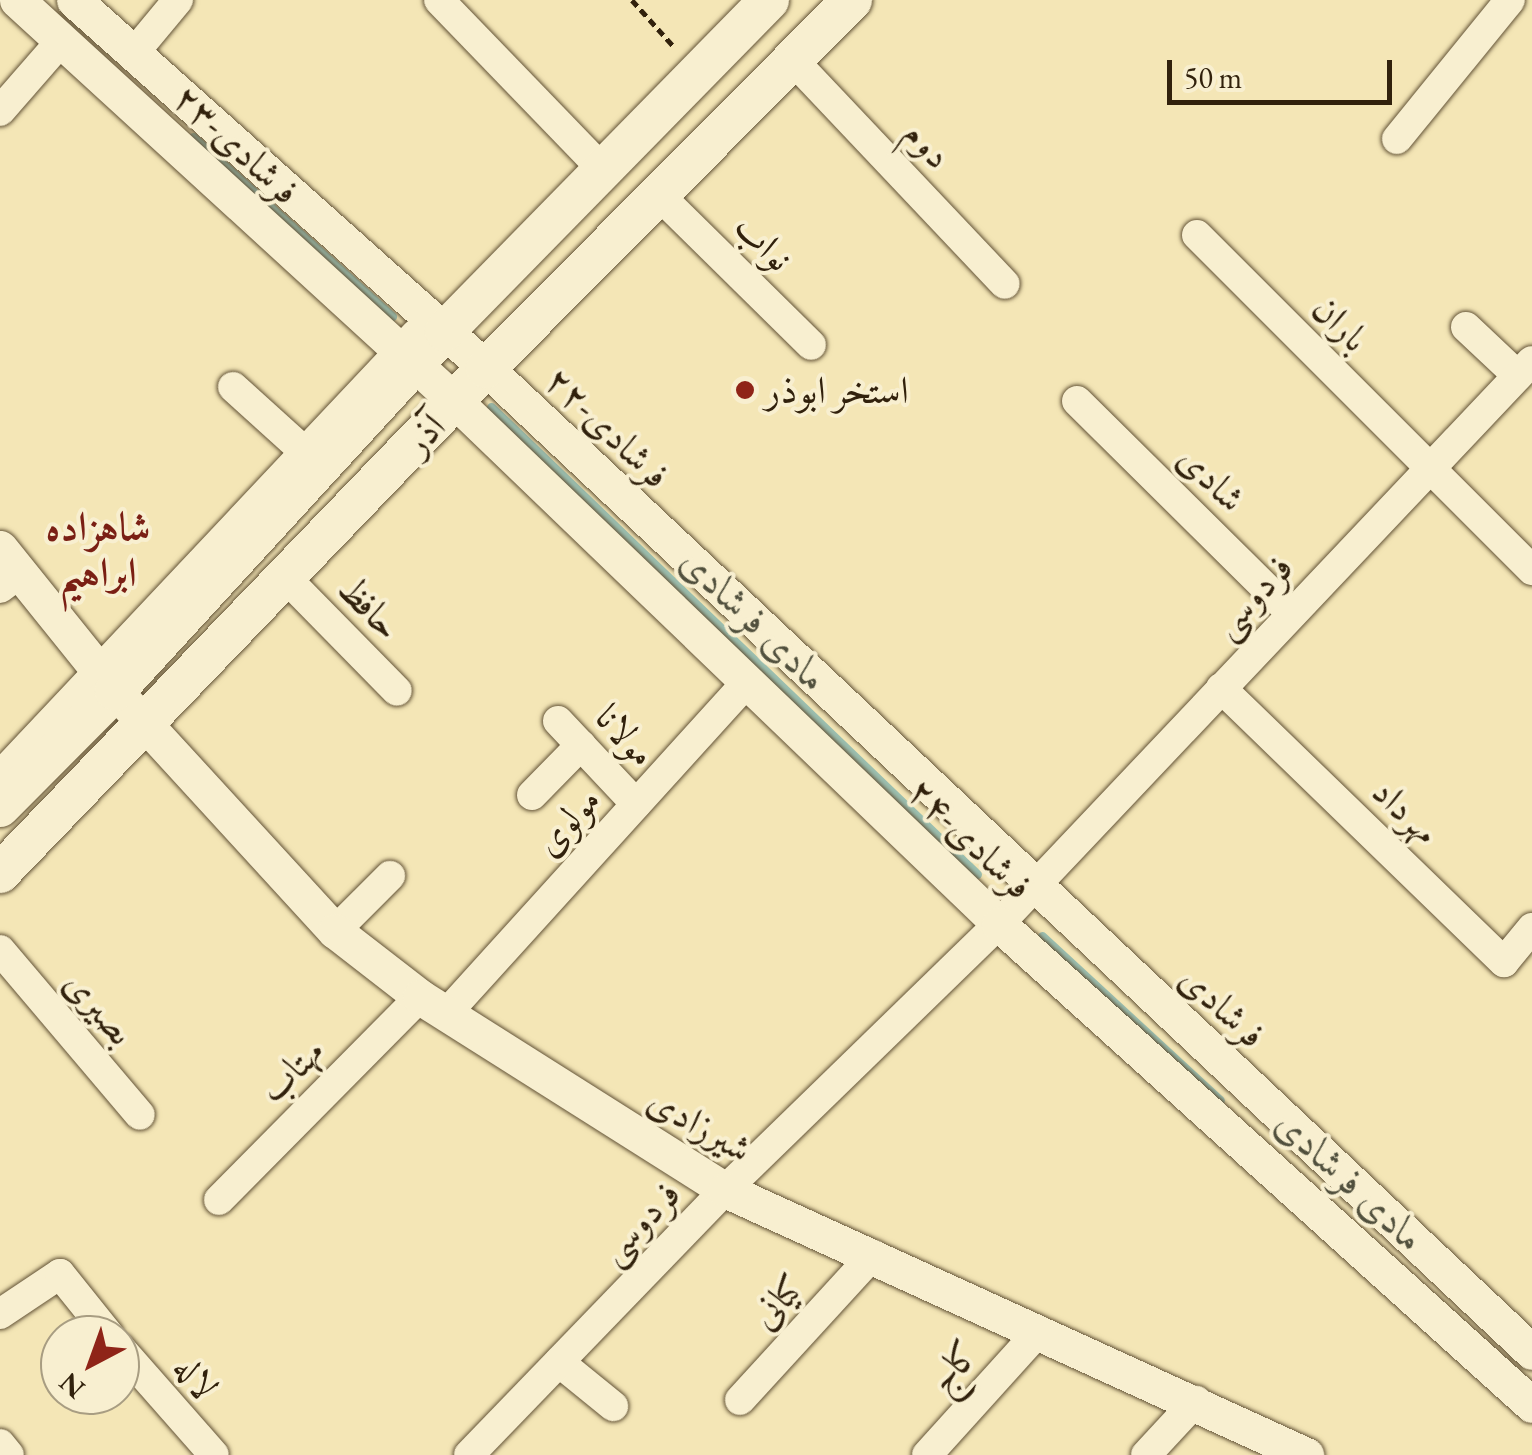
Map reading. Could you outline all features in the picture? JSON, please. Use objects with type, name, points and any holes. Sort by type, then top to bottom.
[{"type":"main road","name":"آذر","points":[[0,806],[438,325],[597,164],[769,0]]},
{"type":"main road","name":"آذر","points":[[0,872],[147,724],[486,368],[852,0]]},
{"type":"street","name":"۲۳-فرشادی","points":[[16,0],[407,358]]},
{"type":"street","name":"۲۲-فرشادی","points":[[74,0],[486,368],[1031,886]]},
{"type":"street","points":[[134,53],[178,0]]},
{"type":"street","points":[[439,0],[597,164]]},
{"type":"street","name":"آذر","points":[[597,164],[687,61],[747,0]]},
{"type":"street","points":[[1397,139],[1510,0]]},
{"type":"street","points":[[0,110],[61,41]]},
{"type":"street","name":"دوم","points":[[793,60],[1005,284]]},
{"type":"street","name":"نواب","points":[[660,196],[812,346]]},
{"type":"street","name":"باران","points":[[1197,236],[1532,570]]},
{"type":"street","points":[[1466,326],[1525,368]]},
{"type":"street","name":"آذر","points":[[232,549],[305,452],[407,358]]},
{"type":"street","name":"۲۴-فرشادی","points":[[407,358],[999,924],[1497,1373]]},
{"type":"street","name":"فردوسی","points":[[469,1455],[726,1190],[999,924],[1290,612],[1525,368]]},
{"type":"street","points":[[233,388],[305,452]]},
{"type":"street","name":"شادی","points":[[1077,401],[1290,612]]},
{"type":"street","points":[[7,570],[108,683]]},
{"type":"street","name":"حافظ","points":[[286,578],[398,691]]},
{"type":"street","name":"مولوی","points":[[433,1006],[636,804],[747,682]]},
{"type":"street","name":"آذر","points":[[0,776],[108,683]]},
{"type":"street","name":"شیرزادی","points":[[108,683],[335,931],[433,1006],[726,1190],[1196,1401],[1306,1455]]},
{"type":"street","name":"مهرداد","points":[[1221,688],[1504,962],[1532,928]]},
{"type":"street","name":"مولانا","points":[[558,720],[636,804]]},
{"type":"street","points":[[532,795],[581,745]]},
{"type":"street","points":[[335,931],[390,876]]},
{"type":"street","name":"فرشادی","points":[[1031,886],[1528,1340]]},
{"type":"street","name":"بصیری","points":[[0,950],[140,1115]]},
{"type":"street","name":"مهتاب","points":[[219,1200],[433,1006]]},
{"type":"street","name":"کیانی","points":[[740,1400],[872,1255]]},
{"type":"street","points":[[0,1314],[60,1274],[93,1315]]},
{"type":"street","name":"کاج","points":[[927,1455],[1038,1331]]},
{"type":"street","points":[[1528,1340],[1497,1373],[1532,1406]]},
{"type":"street","points":[[559,1362],[613,1406]]},
{"type":"street","name":"لاله","points":[[140,1371],[214,1455]]},
{"type":"street","points":[[1146,1455],[1196,1401]]},
{"type":"street","points":[[0,1444],[9,1455]]},
{"type":"path","points":[[632,0],[687,61]]},
{"type":"waterway","name":"مادی فرشادی","points":[[193,137],[392,316]]},
{"type":"waterway","name":"مادی فرشادی","points":[[491,407],[977,874]]},
{"type":"waterway","name":"مادی فرشادی","points":[[1042,936],[1220,1100]]},
{"type":"place","name":"استخر ابوذر","points":[[745,390]]},
{"type":"district","name":"شاهزاده ابراهیم","points":[[98,549]]}]
